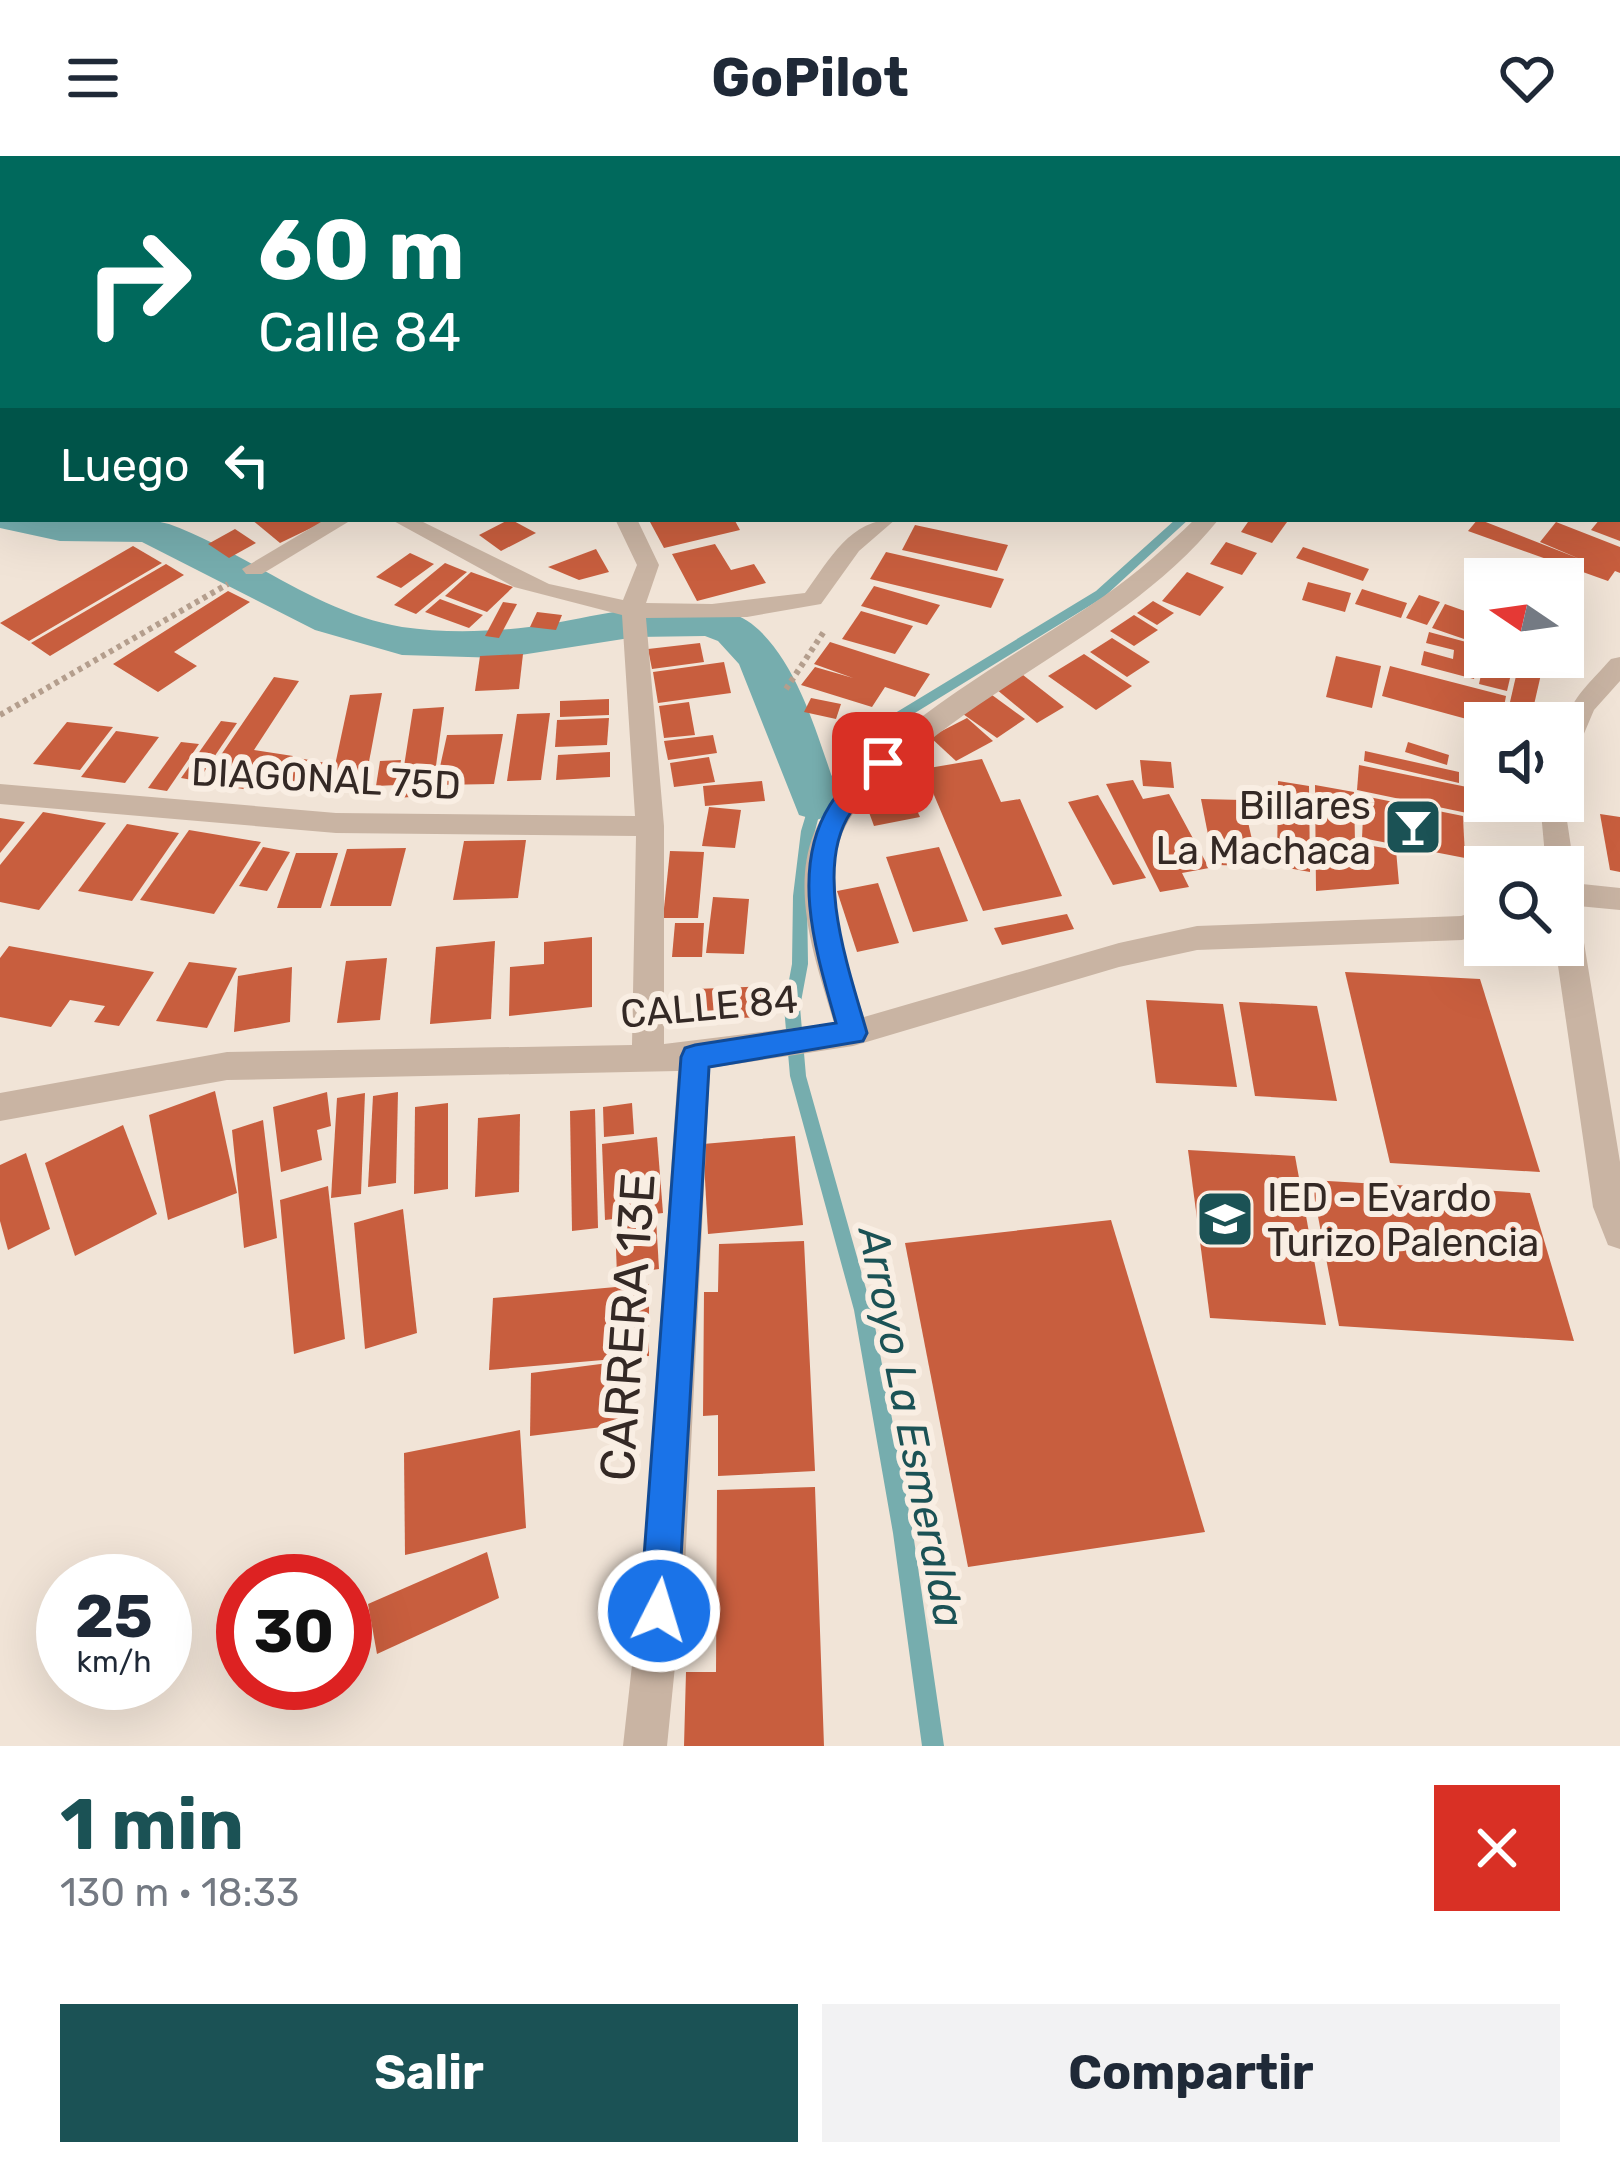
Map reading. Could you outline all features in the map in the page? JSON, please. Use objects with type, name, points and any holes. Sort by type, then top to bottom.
[{"type":"street","points":[[254,569],[337,522]]},
{"type":"street","points":[[406,522],[499,573],[634,619],[768,610],[813,598],[851,546],[881,522]]},
{"type":"street","points":[[627,522],[648,565],[634,619],[650,826],[648,1057]]},
{"type":"street","points":[[839,1036],[821,903],[827,835],[841,807],[883,763],[1148,575],[1205,522]]},
{"type":"street","points":[[1584,705],[1620,665]]},
{"type":"street","name":"DIAGONAL 75D","points":[[0,794],[337,823],[650,826]]},
{"type":"street","points":[[1584,897],[1620,898]]},
{"type":"street","name":"CALLE 84","points":[[0,1107],[227,1066],[695,1057],[762,1049],[839,1036],[1197,938],[1464,927]]},
{"type":"street","points":[[1573,966],[1610,1207],[1620,1233]]},
{"type":"street","name":"CARRERA 13E","points":[[645,1746],[664,1566],[695,1057]]},
{"type":"path","points":[[0,715],[212,593]]},
{"type":"building","points":[[255,522],[324,522],[280,543]]},
{"type":"building","points":[[504,522],[516,522],[536,533],[501,551],[479,535]]},
{"type":"building","points":[[650,522],[736,522],[740,530],[664,548]]},
{"type":"building","points":[[1248,522],[1287,522],[1272,543],[1241,532]]},
{"type":"building","points":[[1476,522],[1486,522],[1577,558],[1544,558],[1468,531]]},
{"type":"building","points":[[1556,522],[1620,547],[1620,573],[1615,571],[1608,581],[1584,572],[1584,558],[1540,542]]},
{"type":"building","points":[[1598,522],[1620,522],[1620,541],[1591,530]]},
{"type":"building","points":[[915,525],[1008,545],[997,571],[902,550]]},
{"type":"building","points":[[235,529],[256,543],[229,558],[208,544]]},
{"type":"building","points":[[1226,542],[1257,553],[1242,575],[1210,564]]},
{"type":"building","points":[[715,544],[731,570],[754,564],[766,583],[697,601],[672,554]]},
{"type":"building","points":[[133,546],[162,563],[29,641],[0,623]]},
{"type":"building","points":[[1303,547],[1369,569],[1363,581],[1296,558]]},
{"type":"building","points":[[596,549],[609,572],[579,580],[548,567]]},
{"type":"building","points":[[886,552],[1004,579],[991,608],[870,579]]},
{"type":"building","points":[[410,553],[434,564],[401,588],[376,577]]},
{"type":"building","points":[[445,563],[467,572],[416,614],[394,605]]},
{"type":"building","points":[[166,564],[184,575],[50,656],[31,643]]},
{"type":"building","points":[[471,572],[513,587],[487,612],[445,596]]},
{"type":"building","points":[[1187,572],[1224,587],[1200,616],[1162,601]]},
{"type":"building","points":[[1308,582],[1351,593],[1345,612],[1302,600]]},
{"type":"building","points":[[874,586],[940,605],[927,625],[861,606]]},
{"type":"building","points":[[1362,589],[1407,603],[1401,618],[1355,604]]},
{"type":"building","points":[[228,591],[250,602],[174,652],[197,666],[158,692],[113,664]]},
{"type":"building","points":[[1419,595],[1440,602],[1427,625],[1406,618]]},
{"type":"building","points":[[440,599],[483,615],[469,628],[425,612]]},
{"type":"building","points":[[1153,601],[1174,613],[1157,625],[1137,613]]},
{"type":"building","points":[[503,602],[517,604],[499,638],[485,636]]},
{"type":"building","points":[[1445,604],[1464,611],[1464,639],[1432,628]]},
{"type":"building","points":[[861,611],[913,626],[895,654],[842,639]]},
{"type":"building","points":[[537,612],[562,615],[556,630],[530,627]]},
{"type":"building","points":[[1134,615],[1158,630],[1134,646],[1110,631]]},
{"type":"building","points":[[1429,632],[1464,641],[1464,676],[1421,665],[1424,651],[1453,659],[1454,650],[1426,643]]},
{"type":"building","points":[[1112,638],[1150,662],[1127,677],[1090,652]]},
{"type":"building","points":[[830,642],[930,674],[915,697],[885,687],[872,707],[801,685],[815,667],[853,678],[814,664]]},
{"type":"building","points":[[700,643],[704,662],[652,669],[648,649]]},
{"type":"building","points":[[523,654],[519,689],[475,691],[480,656]]},
{"type":"building","points":[[1084,654],[1132,686],[1096,710],[1048,676]]},
{"type":"building","points":[[1336,656],[1381,666],[1372,708],[1326,697]]},
{"type":"building","points":[[724,662],[731,693],[658,703],[653,672]]},
{"type":"building","points":[[1390,666],[1506,696],[1505,702],[1464,702],[1464,718],[1382,696]]},
{"type":"building","points":[[1023,675],[1064,707],[1037,723],[996,689]]},
{"type":"building","points":[[274,677],[299,681],[254,750],[293,756],[269,793],[231,787],[239,775],[210,771]]},
{"type":"building","points":[[1480,678],[1510,678],[1507,691],[1479,684]]},
{"type":"building","points":[[1516,678],[1540,678],[1535,702],[1510,702]]},
{"type":"building","points":[[382,693],[365,783],[331,784],[350,695]]},
{"type":"building","points":[[992,695],[1025,719],[997,738],[963,714]]},
{"type":"building","points":[[811,698],[841,704],[836,719],[804,712]]},
{"type":"building","points":[[609,699],[609,715],[560,717],[560,701]]},
{"type":"building","points":[[689,702],[695,735],[664,738],[659,706]]},
{"type":"building","points":[[444,707],[432,795],[399,798],[413,709]]},
{"type":"building","points":[[550,713],[541,780],[507,781],[517,714]]},
{"type":"building","points":[[609,718],[607,745],[555,747],[557,720]]},
{"type":"building","points":[[967,718],[993,741],[956,761],[930,737]]},
{"type":"building","points":[[221,721],[237,723],[198,781],[181,778]]},
{"type":"building","points":[[67,722],[113,727],[80,770],[33,764]]},
{"type":"building","points":[[116,731],[159,737],[125,783],[81,777]]},
{"type":"building","points":[[503,734],[494,784],[436,785],[447,735]]},
{"type":"building","points":[[713,735],[717,753],[668,760],[664,741]]},
{"type":"building","points":[[181,742],[199,744],[167,791],[148,788]]},
{"type":"building","points":[[1408,742],[1449,755],[1447,765],[1405,752]]},
{"type":"building","points":[[1365,751],[1459,772],[1459,783],[1364,761]]},
{"type":"building","points":[[610,752],[610,777],[556,780],[558,755]]},
{"type":"building","points":[[709,757],[715,782],[674,787],[670,763]]},
{"type":"building","points":[[298,758],[332,764],[313,793],[279,787]]},
{"type":"building","points":[[982,759],[1001,802],[1020,799],[1062,896],[983,911],[923,769]]},
{"type":"building","points":[[401,760],[397,785],[376,786],[380,761]]},
{"type":"building","points":[[1140,760],[1171,762],[1174,788],[1143,786]]},
{"type":"building","points":[[1359,765],[1464,786],[1464,812],[1357,790]]},
{"type":"building","points":[[901,775],[920,817],[874,826],[863,796]]},
{"type":"building","points":[[1133,780],[1143,799],[1169,794],[1209,868],[1182,873],[1189,887],[1160,892],[1106,784]]},
{"type":"building","points":[[762,781],[765,801],[705,806],[703,786]]},
{"type":"building","points":[[1278,781],[1309,786],[1310,872],[1277,866]]},
{"type":"building","points":[[1315,785],[1354,792],[1355,843],[1396,850],[1399,884],[1316,891]]},
{"type":"building","points":[[1098,795],[1146,878],[1113,885],[1068,802]]},
{"type":"building","name":"Billares La Machaca","points":[[1364,796],[1463,816],[1464,858],[1362,838]]},
{"type":"building","points":[[1201,799],[1243,800],[1258,866],[1214,865]]},
{"type":"building","points":[[709,807],[741,810],[735,848],[702,846]]},
{"type":"building","points":[[43,812],[106,823],[39,910],[0,902],[0,865]]},
{"type":"building","points":[[1600,814],[1620,817],[1620,872],[1610,870]]},
{"type":"building","points":[[0,818],[25,822],[0,853]]},
{"type":"building","points":[[127,824],[179,833],[132,901],[78,891]]},
{"type":"building","points":[[189,830],[261,842],[214,914],[140,900]]},
{"type":"building","points":[[526,840],[518,898],[453,900],[464,841]]},
{"type":"building","points":[[263,847],[290,852],[267,891],[239,886]]},
{"type":"building","points":[[939,847],[968,921],[913,932],[886,857]]},
{"type":"building","points":[[406,848],[391,906],[330,906],[347,849]]},
{"type":"building","points":[[670,851],[704,852],[698,918],[663,918]]},
{"type":"building","points":[[296,853],[338,853],[321,908],[277,908]]},
{"type":"building","points":[[878,883],[899,943],[857,952],[837,891]]},
{"type":"building","points":[[713,897],[749,899],[744,954],[706,953]]},
{"type":"building","points":[[1067,914],[1074,929],[1002,945],[994,928]]},
{"type":"building","points":[[675,923],[704,923],[702,957],[672,957]]},
{"type":"building","points":[[592,937],[592,1007],[509,1016],[510,967],[544,964],[544,942]]},
{"type":"building","points":[[495,941],[491,1019],[430,1024],[436,947]]},
{"type":"building","points":[[9,946],[154,972],[119,1026],[94,1022],[105,1006],[70,1000],[51,1027],[0,1017],[0,958]]},
{"type":"building","points":[[387,958],[380,1020],[337,1023],[346,961]]},
{"type":"building","points":[[189,962],[237,968],[207,1028],[156,1021]]},
{"type":"building","points":[[292,967],[290,1022],[234,1032],[238,976]]},
{"type":"building","points":[[1345,972],[1480,979],[1540,1172],[1390,1163]]},
{"type":"building","points":[[769,986],[769,1017],[695,1019],[696,989]]},
{"type":"building","points":[[1146,1000],[1223,1004],[1237,1087],[1156,1083]]},
{"type":"building","points":[[1239,1002],[1317,1006],[1337,1101],[1255,1096]]},
{"type":"building","points":[[215,1091],[237,1193],[168,1220],[149,1115]]},
{"type":"building","points":[[327,1092],[331,1126],[317,1130],[322,1160],[281,1172],[273,1107]]},
{"type":"building","points":[[398,1092],[396,1183],[368,1187],[373,1096]]},
{"type":"building","points":[[365,1093],[361,1194],[331,1198],[337,1098]]},
{"type":"building","points":[[448,1103],[448,1189],[414,1194],[415,1107]]},
{"type":"building","points":[[632,1103],[634,1134],[604,1137],[603,1107]]},
{"type":"building","points":[[595,1109],[598,1228],[572,1231],[570,1111]]},
{"type":"building","points":[[520,1114],[519,1192],[475,1197],[478,1118]]},
{"type":"building","points":[[263,1120],[277,1238],[244,1248],[232,1130]]},
{"type":"building","points":[[123,1125],[157,1214],[75,1256],[45,1163]]},
{"type":"building","points":[[795,1136],[803,1225],[708,1234],[703,1144]]},
{"type":"building","points":[[657,1137],[663,1213],[605,1220],[602,1144]]},
{"type":"building","points":[[1188,1150],[1295,1156],[1326,1325],[1210,1318]]},
{"type":"building","points":[[26,1153],[50,1229],[8,1250],[0,1221],[0,1165]]},
{"type":"building","points":[[1311,1180],[1530,1193],[1574,1341],[1339,1326]]},
{"type":"building","points":[[328,1186],[345,1339],[294,1354],[280,1200]]},
{"type":"building","points":[[403,1209],[417,1333],[365,1349],[354,1223]]},
{"type":"building","points":[[656,1219],[659,1269],[617,1275],[615,1224]]},
{"type":"building","points":[[1111,1220],[1205,1532],[968,1567],[905,1243]]},
{"type":"building","points":[[804,1241],[815,1471],[718,1476],[718,1415],[703,1416],[704,1292],[718,1292],[719,1244]]},
{"type":"building","points":[[649,1284],[649,1356],[489,1370],[493,1298]]},
{"type":"building","points":[[616,1362],[618,1425],[530,1436],[531,1373]]},
{"type":"building","points":[[520,1430],[526,1528],[405,1555],[404,1453]]},
{"type":"building","points":[[815,1487],[824,1746],[684,1746],[686,1672],[716,1672],[717,1490]]},
{"type":"building","points":[[487,1552],[499,1598],[377,1654],[372,1602]]},
{"type":"waterway","points":[[29,522],[154,533],[330,621],[402,641],[501,644],[663,620],[712,623],[747,642],[759,660],[816,802]]},
{"type":"waterway","name":"Arroyo La Esmeralda","points":[[933,1746],[903,1533],[863,1310],[798,1076],[792,1007],[800,964],[800,896],[808,831],[816,802],[887,724],[1100,594],[1180,522]]},
{"type":"place","name":"Billares La Machaca","points":[[1413,827]]},
{"type":"place","name":"IED - Evardo Turizo Palencia","points":[[1225,1219]]},
{"type":"route","points":[[659,1611],[695,1057],[853,1033],[826,939],[823,865],[827,835],[841,807],[883,763]]}]
